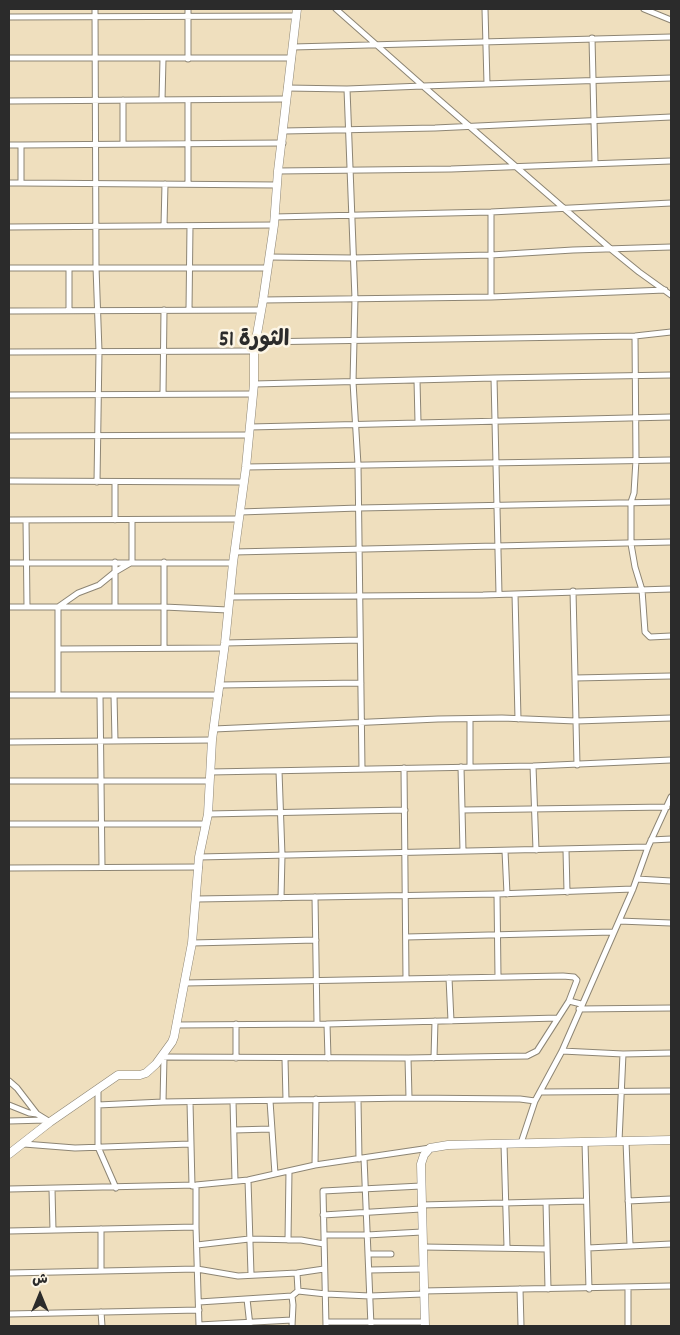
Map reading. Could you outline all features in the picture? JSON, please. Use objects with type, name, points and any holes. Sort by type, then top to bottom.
[{"type":"street","points":[[95,9],[96,267],[99,352],[97,482]]},
{"type":"street","points":[[188,9],[188,59]]},
{"type":"street","points":[[336,9],[612,250],[639,272],[669,290],[671,295]]},
{"type":"street","points":[[485,9],[487,84]]},
{"type":"street","points":[[644,9],[671,20]]},
{"type":"street","points":[[9,18],[188,17],[297,12],[287,88],[274,221],[254,351],[254,384],[246,467],[212,740],[208,814],[199,857],[192,942],[172,1042],[162,1057],[146,1073],[140,1075],[118,1075],[98,1091],[48,1121],[24,1144],[9,1154]]},
{"type":"street","points":[[293,47],[671,37]]},
{"type":"street","points":[[592,38],[595,163]]},
{"type":"street","points":[[9,58],[292,58]]},
{"type":"street","points":[[162,100],[163,59]]},
{"type":"street","points":[[287,88],[347,88],[671,78]]},
{"type":"street","points":[[347,88],[355,299],[354,382],[358,465],[362,769]]},
{"type":"street","points":[[9,101],[286,99]]},
{"type":"street","points":[[122,100],[123,143]]},
{"type":"street","points":[[188,100],[188,184]]},
{"type":"street","points":[[284,131],[468,126],[671,117]]},
{"type":"street","points":[[9,145],[283,143]]},
{"type":"street","points":[[21,144],[21,183]]},
{"type":"street","points":[[278,171],[451,169],[671,160]]},
{"type":"street","points":[[9,183],[277,185]]},
{"type":"street","points":[[164,184],[164,226]]},
{"type":"street","points":[[9,226],[190,226],[351,216],[566,209],[671,203]]},
{"type":"street","points":[[491,212],[491,297]]},
{"type":"street","points":[[189,310],[190,226]]},
{"type":"street","points":[[268,257],[353,258],[491,255],[671,247]]},
{"type":"street","points":[[9,268],[267,268]]},
{"type":"street","points":[[69,268],[69,311]]},
{"type":"street","points":[[263,300],[491,297],[669,290]]},
{"type":"street","points":[[163,394],[164,310]]},
{"type":"street","points":[[9,311],[261,310]]},
{"type":"street","points":[[255,342],[635,336],[671,332]]},
{"type":"street","points":[[635,336],[636,460],[634,493],[631,502],[631,544],[642,590],[645,632],[650,637],[671,636]]},
{"type":"street","points":[[9,352],[254,351]]},
{"type":"street","points":[[254,384],[671,375]]},
{"type":"street","points":[[494,378],[498,594]]},
{"type":"street","points":[[417,380],[418,422]]},
{"type":"street","points":[[9,395],[252,394]]},
{"type":"street","points":[[250,426],[671,417]]},
{"type":"street","points":[[9,436],[249,436]]},
{"type":"street","points":[[246,467],[671,460]]},
{"type":"street","points":[[9,481],[243,482]]},
{"type":"street","points":[[115,482],[115,520]]},
{"type":"street","points":[[9,520],[132,520],[239,516],[358,508],[671,502]]},
{"type":"street","points":[[26,520],[27,607]]},
{"type":"street","points":[[132,520],[132,562]]},
{"type":"street","points":[[234,552],[671,542]]},
{"type":"street","points":[[115,562],[115,607]]},
{"type":"street","points":[[58,607],[78,593],[99,585],[115,572],[132,562]]},
{"type":"street","points":[[164,562],[164,648]]},
{"type":"street","points":[[9,563],[233,563]]},
{"type":"street","points":[[230,597],[515,594],[671,589]]},
{"type":"street","points":[[573,591],[577,765]]},
{"type":"street","points":[[515,594],[518,719]]},
{"type":"street","points":[[9,607],[164,607],[228,610]]},
{"type":"street","points":[[58,607],[58,695]]},
{"type":"street","points":[[58,649],[164,648],[360,640]]},
{"type":"street","points":[[575,678],[671,676]]},
{"type":"street","points":[[220,685],[360,683]]},
{"type":"street","points":[[9,695],[219,694]]},
{"type":"street","points":[[100,695],[102,867]]},
{"type":"street","points":[[114,695],[114,741]]},
{"type":"street","points":[[470,718],[470,767]]},
{"type":"street","points":[[214,729],[470,718],[576,721],[671,718]]},
{"type":"street","points":[[9,742],[212,740]]},
{"type":"street","points":[[210,772],[577,765],[671,760]]},
{"type":"street","points":[[533,766],[536,850]]},
{"type":"street","points":[[462,767],[463,851]]},
{"type":"street","points":[[404,768],[406,979]]},
{"type":"street","points":[[279,771],[282,855],[281,898]]},
{"type":"street","points":[[9,782],[209,781]]},
{"type":"street","points":[[521,1143],[535,1101],[562,1051],[633,890],[648,847],[671,797]]},
{"type":"street","points":[[462,810],[667,807]]},
{"type":"street","points":[[208,814],[405,810]]},
{"type":"street","points":[[9,824],[206,824]]},
{"type":"street","points":[[651,840],[671,839]]},
{"type":"street","points":[[199,857],[648,847]]},
{"type":"street","points":[[566,850],[567,892]]},
{"type":"street","points":[[505,851],[507,894]]},
{"type":"street","points":[[9,868],[199,867]]},
{"type":"street","points":[[637,879],[671,881]]},
{"type":"street","points":[[197,899],[633,890]]},
{"type":"street","points":[[497,894],[498,976]]},
{"type":"street","points":[[315,897],[317,1024]]},
{"type":"street","points":[[619,921],[671,923]]},
{"type":"street","points":[[406,937],[613,932]]},
{"type":"street","points":[[192,942],[316,940]]},
{"type":"street","points":[[162,1057],[285,1059],[531,1055],[537,1051],[569,1001],[577,982],[574,977],[498,976],[317,982],[185,983]]},
{"type":"street","points":[[449,978],[451,1021]]},
{"type":"street","points":[[569,1001],[580,1007],[671,1008]]},
{"type":"street","points":[[176,1025],[327,1024],[558,1018]]},
{"type":"street","points":[[434,1058],[435,1021]]},
{"type":"street","points":[[236,1024],[236,1058]]},
{"type":"street","points":[[327,1024],[328,1058]]},
{"type":"street","points":[[562,1051],[623,1054],[671,1053]]},
{"type":"street","points":[[623,1054],[620,1092],[630,1245]]},
{"type":"street","points":[[162,1057],[163,1102]]},
{"type":"street","points":[[408,1058],[409,1098]]},
{"type":"street","points":[[285,1059],[286,1100]]},
{"type":"street","points":[[9,1080],[37,1114],[48,1121]]},
{"type":"street","points":[[98,1091],[98,1147],[116,1188]]},
{"type":"street","points":[[540,1092],[671,1091]]},
{"type":"street","points":[[98,1106],[163,1102],[409,1098],[520,1099],[535,1101]]},
{"type":"street","points":[[270,1100],[275,1174]]},
{"type":"street","points":[[316,1100],[316,1165]]},
{"type":"street","points":[[358,1100],[366,1188],[371,1324]]},
{"type":"street","points":[[233,1101],[235,1181]]},
{"type":"street","points":[[190,1102],[190,1144],[197,1245],[199,1326],[292,1323],[292,1296]]},
{"type":"street","points":[[9,1105],[37,1114]]},
{"type":"street","points":[[9,1121],[48,1121]]},
{"type":"street","points":[[234,1130],[271,1129]]},
{"type":"street","points":[[9,1189],[116,1188],[194,1185],[248,1180],[316,1165],[440,1145],[671,1140]]},
{"type":"street","points":[[585,1142],[589,1288]]},
{"type":"street","points":[[24,1144],[58,1148],[190,1144]]},
{"type":"street","points":[[504,1144],[507,1247]]},
{"type":"street","points":[[421,1186],[323,1191],[326,1324],[424,1324],[421,1186],[422,1159],[430,1148]]},
{"type":"street","points":[[288,1240],[290,1171]]},
{"type":"street","points":[[248,1180],[251,1274]]},
{"type":"street","points":[[52,1189],[53,1230]]},
{"type":"street","points":[[628,1201],[671,1199]]},
{"type":"street","points":[[323,1215],[505,1202],[586,1201]]},
{"type":"street","points":[[546,1202],[548,1289]]},
{"type":"street","points":[[9,1230],[196,1227]]},
{"type":"street","points":[[101,1229],[101,1270]]},
{"type":"street","points":[[324,1235],[422,1232]]},
{"type":"street","points":[[197,1245],[249,1240],[288,1240],[324,1244]]},
{"type":"street","points":[[588,1248],[671,1244]]},
{"type":"street","points":[[423,1247],[547,1249]]},
{"type":"street","points":[[368,1254],[391,1254]]},
{"type":"street","points":[[9,1274],[101,1270],[197,1269],[232,1276],[296,1273],[324,1269]]},
{"type":"street","points":[[369,1270],[423,1269]]},
{"type":"street","points":[[296,1273],[298,1291]]},
{"type":"street","points":[[199,1302],[292,1296],[298,1291],[370,1296],[423,1292],[671,1286]]},
{"type":"street","points":[[628,1288],[628,1326]]},
{"type":"street","points":[[520,1289],[521,1326]]},
{"type":"street","points":[[247,1299],[250,1324]]},
{"type":"street","points":[[9,1314],[199,1310]]},
{"type":"street","points":[[101,1312],[102,1326]]},
{"type":"district","name":"الثورة 51","points":[[254,342]]}]
